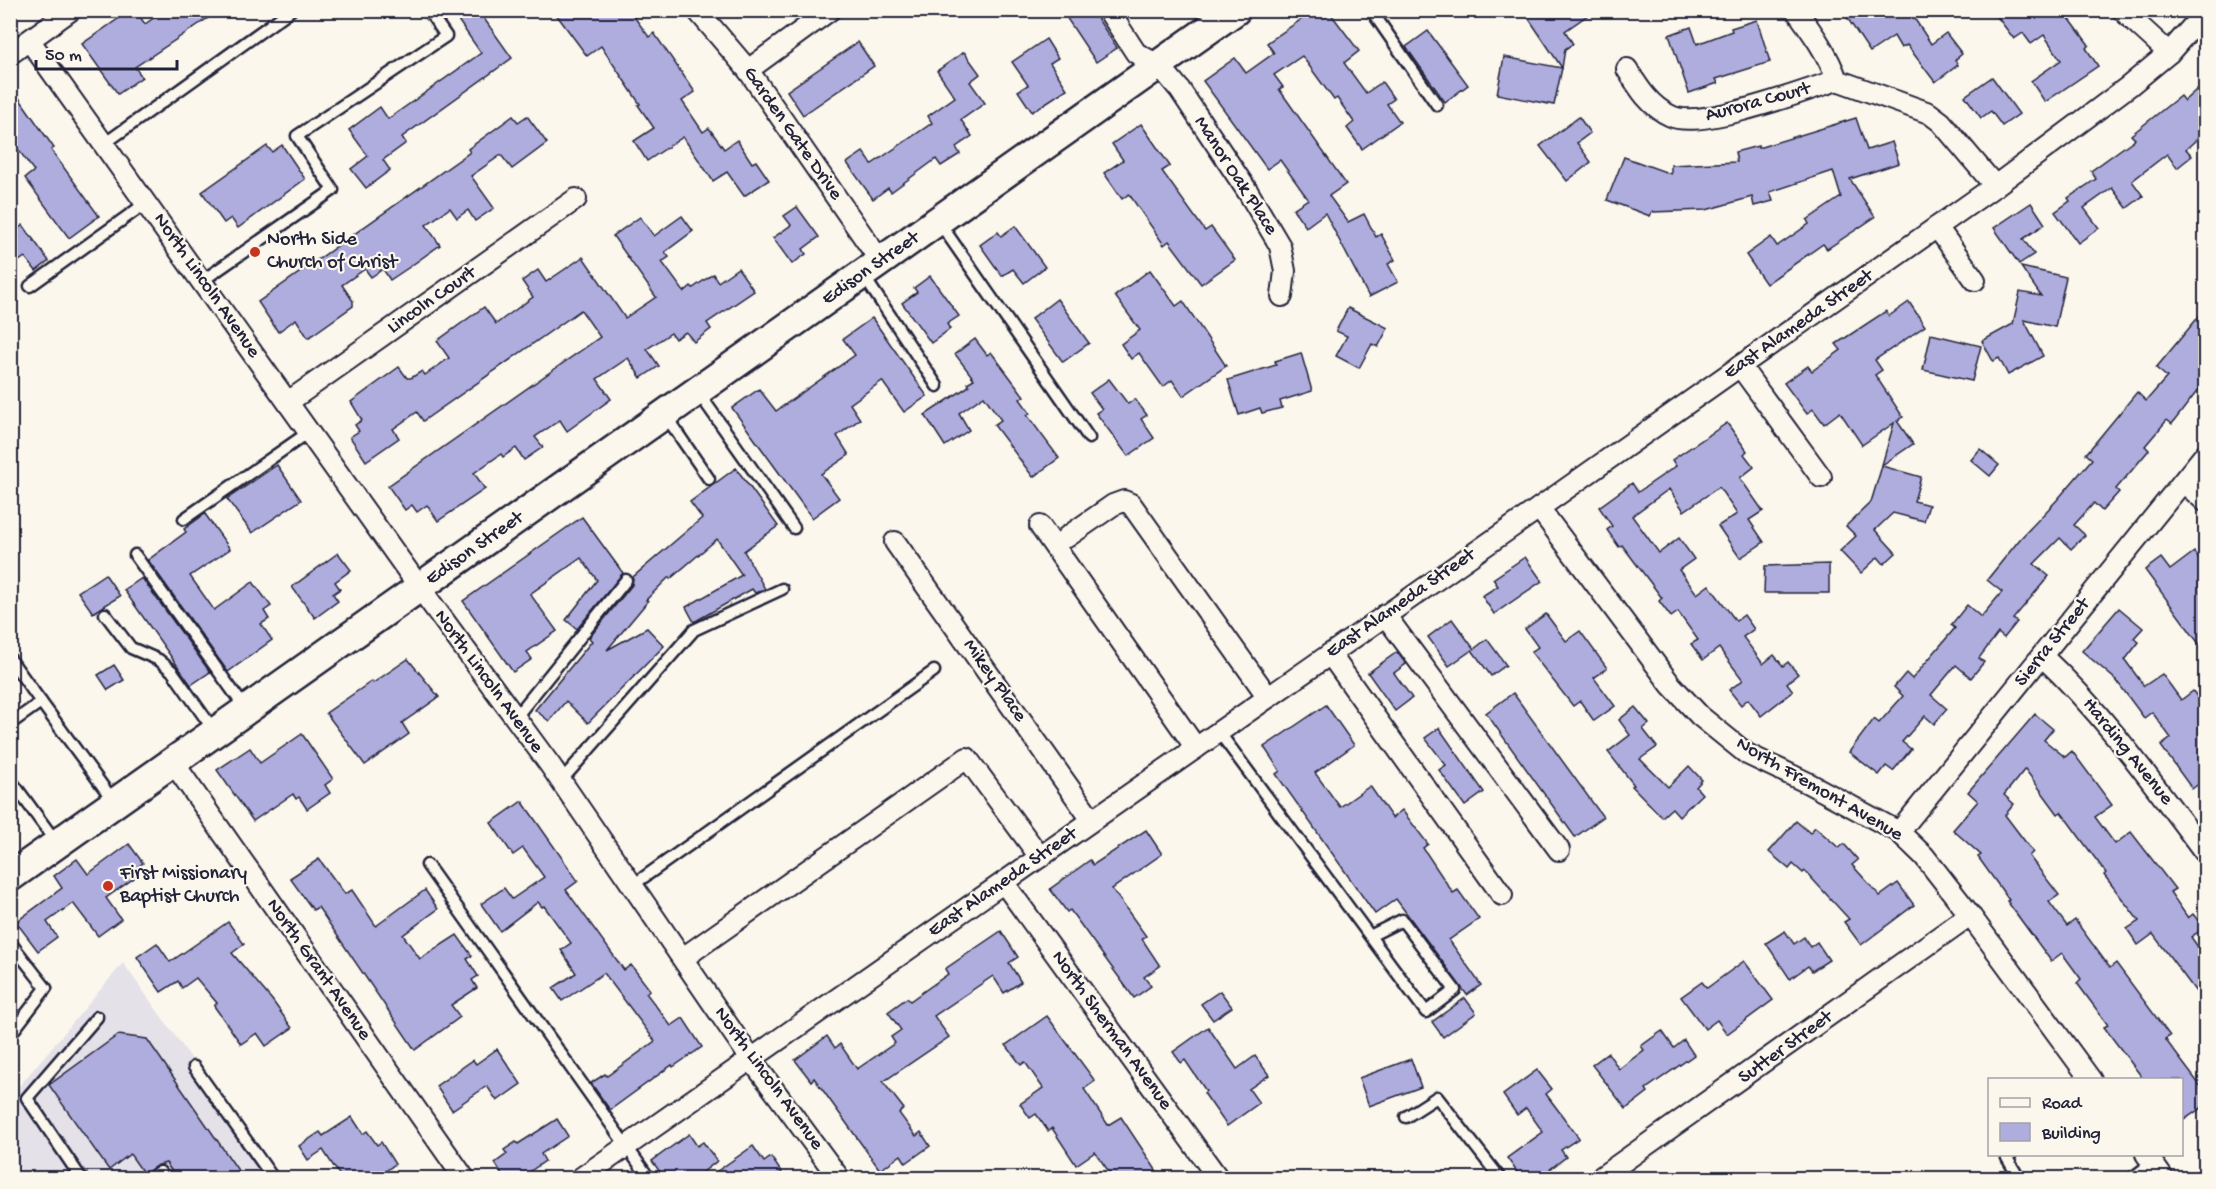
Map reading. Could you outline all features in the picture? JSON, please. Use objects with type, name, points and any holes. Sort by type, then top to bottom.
[{"type":"street","points":[[10,54],[71,10]]},
{"type":"street","name":"Garden Gate Drive","points":[[697,10],[748,70],[872,268]]},
{"type":"street","points":[[748,70],[831,10]]},
{"type":"street","name":"Manor Oak Place","points":[[1108,10],[1136,53],[1160,66],[1180,90],[1248,192],[1280,246],[1285,271],[1282,296]]},
{"type":"street","name":"Edison Street","points":[[10,877],[1160,66],[1236,10]]},
{"type":"street","points":[[1796,10],[1833,67],[1837,80],[1929,113],[1941,122],[1995,186]]},
{"type":"street","points":[[2122,10],[2169,52]]},
{"type":"street","name":"East Alameda Street","points":[[581,1179],[1995,186],[2129,86],[2169,52],[2205,11]]},
{"type":"street","name":"North Lincoln Avenue","points":[[30,41],[420,588],[561,781],[751,1059],[839,1179]]},
{"type":"street","name":"Aurora Court","points":[[1627,69],[1639,89],[1650,101],[1671,116],[1687,120],[1704,119],[1783,99],[1837,80]]},
{"type":"street","name":"Lincoln Court","points":[[288,402],[576,199]]},
{"type":"street","points":[[1937,227],[1975,280]]},
{"type":"street","points":[[1740,366],[1821,477]]},
{"type":"street","name":"Sierra Street","points":[[1899,832],[2205,453]]},
{"type":"street","points":[[2183,482],[2205,502]]},
{"type":"street","points":[[1067,537],[1113,505],[1124,501],[1131,504],[1268,697]]},
{"type":"street","name":"North Fremont Avenue","points":[[1539,508],[1671,685],[1700,716],[1748,754],[1899,832],[1924,856],[2090,1078]]},
{"type":"street","points":[[1040,526],[1196,748]]},
{"type":"street","name":"Mikey Place","points":[[895,542],[1092,820]]},
{"type":"street","points":[[1385,615],[1559,850]]},
{"type":"street","points":[[1330,654],[1502,895]]},
{"type":"street","name":"Harding Avenue","points":[[2042,656],[2072,683],[2132,755],[2205,854]]},
{"type":"street","points":[[682,958],[967,758],[1040,857]]},
{"type":"street","name":"North Grant Avenue","points":[[173,762],[464,1179]]},
{"type":"street","name":"North Sherman Avenue","points":[[1004,883],[1218,1179]]},
{"type":"street","name":"Sutter Street","points":[[1600,1179],[1970,915]]},
{"type":"lane","points":[[104,144],[291,10]]},
{"type":"lane","points":[[202,281],[333,190],[297,136],[446,36],[428,10]]},
{"type":"lane","points":[[1371,10],[1437,105]]},
{"type":"lane","points":[[30,286],[146,203]]},
{"type":"lane","name":"Edison Street","points":[[938,222],[1089,438]]},
{"type":"lane","points":[[872,268],[937,386]]},
{"type":"lane","points":[[698,392],[794,528]]},
{"type":"lane","points":[[665,415],[709,479]]},
{"type":"lane","points":[[184,519],[309,432]]},
{"type":"lane","points":[[135,555],[246,710]]},
{"type":"lane","points":[[515,718],[626,580]]},
{"type":"lane","points":[[561,781],[694,630],[782,589]]},
{"type":"lane","points":[[105,614],[131,648],[159,660],[172,671],[216,732]]},
{"type":"lane","points":[[10,659],[115,803]]},
{"type":"lane","points":[[633,885],[934,672]]},
{"type":"lane","points":[[10,724],[41,702]]},
{"type":"lane","points":[[1219,732],[1426,1012],[1455,990],[1402,920],[1370,936]]},
{"type":"lane","points":[[10,779],[57,844]]},
{"type":"lane","points":[[427,865],[649,1179]]},
{"type":"lane","points":[[10,942],[46,988],[10,1035]]},
{"type":"lane","points":[[81,1179],[27,1098],[98,1017]]},
{"type":"lane","points":[[194,1067],[273,1179]]},
{"type":"lane","points":[[1406,1117],[1437,1096],[1500,1179]]},
{"type":"lane","points":[[2010,1156],[2007,1158],[2019,1179]]},
{"type":"lane","points":[[2132,1179],[2154,1165]]},
{"type":"lane","points":[[150,1179],[160,1172],[165,1179]]},
{"type":"shaded area","points":[[123,963],[277,1178],[27,1178],[11,1157],[10,1097]]},
{"type":"building","points":[[131,10],[135,10],[145,24],[165,10],[220,10],[135,67],[142,77],[118,94],[82,44]]},
{"type":"building","points":[[451,10],[478,10],[512,58],[402,137],[406,143],[383,160],[390,170],[366,188],[351,169],[368,156],[349,130],[380,107],[388,119],[481,53]]},
{"type":"building","points":[[553,10],[629,10],[649,37],[654,33],[695,92],[682,101],[703,132],[709,128],[724,149],[737,140],[752,163],[756,161],[769,180],[744,196],[727,172],[713,181],[683,137],[647,161],[634,141],[654,128],[638,105],[640,104],[601,46],[587,56]]},
{"type":"building","points":[[1076,10],[1092,10],[1117,48],[1096,62],[1066,17]]},
{"type":"building","points":[[1302,10],[1328,10],[1359,51],[1344,63],[1366,93],[1382,82],[1394,99],[1387,104],[1400,122],[1362,149],[1347,128],[1354,122],[1337,98],[1334,100],[1302,56],[1274,75],[1283,87],[1279,89],[1346,184],[1329,196],[1348,222],[1364,214],[1376,237],[1381,234],[1395,260],[1388,264],[1398,282],[1369,297],[1325,213],[1306,227],[1293,209],[1308,199],[1280,160],[1267,169],[1203,81],[1235,58],[1246,73],[1274,53],[1267,43],[1306,16]]},
{"type":"building","points":[[1523,10],[1595,10],[1565,31],[1573,44],[1565,49],[1562,68]]},
{"type":"building","points":[[1842,10],[1909,10],[1931,44],[1946,33],[1962,54],[1955,60],[1958,65],[1935,82],[1907,45],[1901,48],[1894,36],[1870,52]]},
{"type":"building","points":[[1992,10],[2063,10],[2089,45],[2086,48],[2098,66],[2045,102],[2031,81],[2061,60],[2044,35],[2031,44],[2023,33],[2014,39]]},
{"type":"building","points":[[1757,20],[1770,62],[1716,79],[1718,83],[1689,93],[1669,35],[1691,27],[1697,44],[1732,31],[1731,28]]},
{"type":"building","points":[[1428,31],[1468,85],[1445,102],[1406,47]]},
{"type":"building","points":[[1046,39],[1058,58],[1050,63],[1067,89],[1032,112],[1018,91],[1028,85],[1012,62]]},
{"type":"building","points":[[858,42],[874,66],[803,115],[787,91]]},
{"type":"building","points":[[964,52],[980,74],[970,82],[985,103],[961,120],[972,136],[956,147],[960,154],[941,166],[936,159],[891,192],[888,188],[873,199],[847,163],[863,152],[872,164],[932,123],[928,116],[955,97],[937,71]]},
{"type":"building","points":[[1504,57],[1562,68],[1554,105],[1497,94]]},
{"type":"building","points":[[1992,77],[2019,114],[2002,126],[1991,111],[1981,118],[1965,96]]},
{"type":"building","points":[[2205,82],[2205,132],[2186,149],[2192,156],[2177,168],[2167,154],[2132,181],[2143,196],[2127,208],[2112,188],[2084,208],[2099,228],[2078,243],[2055,212],[2070,201],[2068,198],[2096,179],[2091,171],[2135,139],[2131,135],[2180,96],[2184,101]]},
{"type":"building","points":[[10,85],[54,148],[51,150],[99,216],[69,238],[25,178],[34,171],[10,138]]},
{"type":"building","points":[[513,116],[518,122],[527,116],[547,143],[512,169],[501,155],[471,176],[494,208],[475,221],[468,210],[457,218],[450,208],[426,225],[440,245],[390,280],[383,269],[371,277],[365,269],[342,285],[353,301],[353,306],[308,338],[296,319],[278,332],[258,302],[470,152],[468,149]]},
{"type":"building","points":[[1579,117],[1590,133],[1577,143],[1591,162],[1567,181],[1540,146]]},
{"type":"building","points":[[1856,118],[1867,150],[1892,142],[1899,163],[1850,179],[1875,217],[1827,249],[1823,244],[1766,284],[1746,255],[1771,237],[1777,246],[1809,224],[1807,220],[1841,197],[1833,171],[1770,192],[1773,201],[1754,206],[1752,197],[1706,210],[1652,212],[1650,216],[1607,200],[1624,157],[1671,174],[1671,165],[1737,162],[1735,152],[1758,146],[1758,148]]},
{"type":"building","points":[[1141,124],[1170,166],[1162,171],[1205,231],[1211,227],[1235,260],[1201,284],[1169,241],[1164,245],[1129,194],[1122,199],[1104,173],[1123,160],[1112,144]]},
{"type":"building","points":[[282,145],[305,179],[238,228],[231,218],[224,223],[202,192],[267,146],[272,152]]},
{"type":"building","points":[[2031,203],[2045,224],[2023,239],[2034,254],[2019,264],[1994,228]]},
{"type":"building","points":[[797,207],[819,237],[803,249],[806,254],[792,264],[773,238],[791,225],[784,216]]},
{"type":"building","points":[[682,216],[693,231],[665,252],[669,257],[662,262],[684,292],[713,274],[718,282],[738,268],[754,291],[707,323],[711,329],[694,342],[686,332],[675,339],[671,333],[647,349],[659,366],[641,378],[628,358],[597,379],[611,399],[567,431],[560,420],[535,437],[543,447],[524,460],[516,448],[503,457],[501,454],[474,473],[485,489],[438,521],[427,505],[417,512],[412,505],[405,510],[388,486],[600,337],[581,310],[423,421],[417,412],[393,429],[399,438],[366,461],[350,437],[359,431],[355,425],[362,420],[351,402],[399,367],[407,378],[422,371],[425,375],[449,358],[437,341],[484,307],[496,324],[533,297],[522,281],[538,270],[546,282],[583,257],[625,318],[656,297],[613,236],[640,217],[654,236]]},
{"type":"building","points":[[23,225],[49,261],[36,271],[25,257],[10,267],[10,235]]},
{"type":"building","points":[[1015,226],[1045,267],[1024,283],[1013,269],[1002,276],[980,245],[998,232],[1001,236]]},
{"type":"building","points":[[2021,267],[2066,277],[2055,327],[2024,320],[2043,356],[2008,375],[1999,358],[1993,361],[1982,341],[2013,324],[2020,292],[2041,296]]},
{"type":"building","points":[[1150,270],[1176,306],[1183,301],[1226,366],[1183,396],[1172,380],[1163,387],[1139,353],[1131,359],[1121,344],[1140,330],[1115,296]]},
{"type":"building","points":[[930,276],[959,316],[947,324],[950,329],[931,343],[902,303],[917,292],[914,288]]},
{"type":"building","points":[[1057,299],[1089,343],[1063,362],[1031,319]]},
{"type":"building","points":[[1909,302],[1925,326],[1875,360],[1882,370],[1875,375],[1903,417],[1897,421],[1913,444],[1882,465],[1894,423],[1862,445],[1840,412],[1824,424],[1813,409],[1807,414],[1784,383],[1808,366],[1812,371],[1841,350],[1836,344],[1886,311],[1889,316]]},
{"type":"building","points":[[1348,308],[1388,328],[1378,347],[1372,344],[1359,368],[1336,356],[1347,336],[1336,331]]},
{"type":"building","points":[[2205,309],[2205,381],[2172,424],[2167,420],[2145,446],[2149,450],[2116,489],[2119,492],[2102,511],[2094,503],[2074,525],[2085,535],[2071,549],[2060,538],[2034,564],[2049,576],[2013,619],[2017,622],[2004,638],[1998,633],[1979,658],[1984,662],[1971,678],[1956,665],[1931,695],[1947,709],[1934,724],[1925,716],[1902,742],[1911,749],[1893,771],[1886,766],[1879,775],[1849,752],[1874,719],[1879,723],[1903,696],[1894,687],[1906,673],[1912,679],[1955,628],[1951,625],[1967,605],[1981,617],[2002,592],[1987,580],[2020,539],[2092,459],[2086,454],[2137,392],[2146,401],[2167,377],[2156,368]]},
{"type":"building","points":[[872,318],[927,396],[904,412],[882,381],[850,404],[860,419],[837,436],[849,455],[821,474],[839,498],[812,518],[732,408],[759,389],[776,411],[855,355],[843,339]]},
{"type":"building","points":[[1931,334],[1981,346],[1972,381],[1923,370]]},
{"type":"building","points":[[975,339],[987,355],[991,352],[1024,396],[1020,399],[1030,413],[1027,415],[1059,458],[1033,477],[994,425],[1001,420],[984,396],[959,413],[969,430],[945,446],[925,415],[969,386],[967,383],[974,379],[955,354]]},
{"type":"building","points":[[1301,353],[1312,391],[1280,401],[1282,408],[1262,413],[1260,408],[1239,415],[1228,380],[1276,365],[1275,361]]},
{"type":"building","points":[[1109,379],[1128,404],[1135,399],[1147,415],[1141,419],[1154,438],[1128,456],[1096,413],[1102,409],[1090,393]]},
{"type":"building","points":[[1727,423],[1747,451],[1744,454],[1754,467],[1740,478],[1763,511],[1749,520],[1764,542],[1740,558],[1718,526],[1737,514],[1719,487],[1684,511],[1669,489],[1632,516],[1659,553],[1679,538],[1694,559],[1679,570],[1697,594],[1709,585],[1736,621],[1744,615],[1754,629],[1743,637],[1763,664],[1774,655],[1783,666],[1788,662],[1798,674],[1787,683],[1793,691],[1761,716],[1748,699],[1741,705],[1729,690],[1743,680],[1719,648],[1703,660],[1691,644],[1698,640],[1678,612],[1671,617],[1659,601],[1662,598],[1622,545],[1619,547],[1607,530],[1612,526],[1599,507],[1632,483],[1638,492],[1676,466],[1672,460]]},
{"type":"building","points":[[1980,449],[1999,465],[1990,476],[1971,460]]},
{"type":"building","points":[[277,465],[301,500],[252,533],[227,499]]},
{"type":"building","points":[[1882,466],[1921,477],[1914,501],[1929,505],[1924,521],[1893,513],[1875,530],[1896,553],[1884,564],[1878,557],[1861,573],[1840,551],[1856,536],[1846,526],[1871,502]]},
{"type":"building","points":[[736,468],[778,526],[744,551],[765,589],[755,593],[752,589],[694,622],[686,607],[742,575],[717,539],[670,579],[669,577],[646,600],[648,601],[607,650],[647,628],[664,646],[588,723],[566,701],[549,721],[535,710],[592,641],[589,638],[632,585],[633,577],[702,518],[690,502]]},
{"type":"building","points":[[205,514],[230,549],[190,576],[214,610],[253,582],[271,606],[264,611],[269,619],[261,624],[272,640],[228,672],[148,560],[186,532],[184,529]]},
{"type":"building","points":[[582,517],[623,573],[577,629],[566,620],[597,580],[581,558],[530,594],[557,631],[527,652],[532,659],[513,672],[463,601]]},
{"type":"building","points":[[2194,552],[2205,568],[2205,652],[2145,570],[2161,558],[2170,570]]},
{"type":"building","points":[[338,553],[351,570],[335,582],[340,589],[333,594],[338,601],[315,618],[292,587]]},
{"type":"building","points":[[1525,557],[1542,581],[1494,614],[1482,596],[1498,586],[1493,579]]},
{"type":"building","points":[[1829,564],[1829,593],[1764,593],[1765,566]]},
{"type":"building","points":[[105,574],[120,596],[93,613],[78,592]]},
{"type":"building","points":[[142,578],[210,672],[191,685],[124,590]]},
{"type":"building","points":[[2119,608],[2143,628],[2134,638],[2139,642],[2125,660],[2144,686],[2162,674],[2181,700],[2193,691],[2205,708],[2205,779],[2192,789],[2161,746],[2171,738],[2152,712],[2144,718],[2116,680],[2082,651]]},
{"type":"building","points":[[1546,614],[1566,641],[1580,631],[1607,668],[1594,678],[1615,706],[1594,721],[1580,701],[1573,706],[1531,652],[1538,647],[1525,629]]},
{"type":"building","points":[[1452,619],[1474,649],[1487,639],[1506,665],[1491,676],[1472,650],[1449,666],[1428,637]]},
{"type":"building","points":[[1397,652],[1406,664],[1394,673],[1412,698],[1395,711],[1368,673]]},
{"type":"building","points":[[408,659],[439,697],[402,723],[409,734],[365,765],[326,713]]},
{"type":"building","points":[[114,665],[124,680],[108,690],[98,675]]},
{"type":"building","points":[[1513,693],[1603,817],[1575,837],[1486,713]]},
{"type":"building","points":[[1326,705],[1354,745],[1315,773],[1340,807],[1370,786],[1392,818],[1402,810],[1428,844],[1423,848],[1453,893],[1458,890],[1479,919],[1449,940],[1481,985],[1467,995],[1396,899],[1375,914],[1276,774],[1280,771],[1264,747]]},
{"type":"building","points":[[1635,707],[1649,724],[1643,729],[1657,747],[1640,759],[1668,787],[1689,766],[1702,780],[1696,787],[1702,794],[1679,816],[1672,808],[1662,817],[1632,786],[1634,785],[1608,752],[1630,735],[1619,720]]},
{"type":"building","points":[[2035,714],[2053,729],[2044,740],[2065,757],[2072,751],[2112,805],[2095,817],[2115,844],[2131,832],[2175,889],[2170,892],[2188,918],[2193,914],[2204,928],[2191,937],[2205,957],[2205,1004],[2153,934],[2138,945],[2127,929],[2139,921],[2061,812],[2058,814],[2025,769],[2004,795],[2014,804],[2005,815],[2033,852],[2029,856],[2059,895],[2049,902],[2067,926],[2075,920],[2110,968],[2116,963],[2170,1036],[2165,1039],[2205,1092],[2205,1105],[2183,1121],[2183,1078],[2142,1078],[2104,1027],[2108,1025],[2077,983],[2081,979],[2062,953],[2051,961],[2007,901],[2009,900],[1978,857],[1981,855],[1953,830],[1978,801],[1968,792]]},
{"type":"building","points":[[1439,728],[1484,792],[1465,806],[1439,770],[1446,765],[1425,738]]},
{"type":"building","points":[[302,734],[333,779],[325,785],[330,793],[307,809],[299,797],[296,799],[293,794],[253,821],[217,770],[250,748],[260,763]]},
{"type":"building","points":[[522,801],[578,881],[566,890],[624,970],[631,965],[650,990],[646,993],[671,1026],[683,1018],[702,1047],[673,1067],[672,1065],[610,1110],[591,1083],[605,1074],[607,1076],[655,1041],[604,973],[562,1001],[553,988],[576,973],[561,950],[571,943],[544,906],[542,907],[538,902],[500,931],[481,904],[504,888],[512,899],[544,877],[523,848],[513,855],[491,823]]},
{"type":"building","points":[[1796,821],[1810,833],[1815,827],[1839,848],[1844,844],[1858,860],[1852,865],[1880,896],[1898,883],[1914,905],[1861,945],[1844,922],[1849,919],[1805,871],[1803,873],[1793,864],[1789,869],[1769,852]]},
{"type":"building","points":[[1146,830],[1162,854],[1112,889],[1146,936],[1142,939],[1160,966],[1144,977],[1151,986],[1134,998],[1070,910],[1067,912],[1050,889],[1090,860],[1093,865]]},
{"type":"building","points":[[129,844],[143,863],[130,873],[134,878],[106,898],[121,919],[98,936],[73,903],[47,922],[57,937],[38,951],[16,922],[62,888],[54,876],[77,859],[88,874]]},
{"type":"building","points":[[319,859],[345,894],[352,890],[376,926],[425,890],[438,909],[403,935],[420,959],[457,935],[472,956],[467,959],[478,976],[472,980],[477,988],[451,1005],[460,1017],[415,1050],[318,907],[313,910],[290,878]]},
{"type":"building","points":[[228,922],[244,944],[232,953],[272,1000],[292,1028],[266,1046],[257,1033],[241,1044],[214,1006],[217,1003],[196,978],[182,988],[178,981],[161,992],[137,957],[157,943],[170,962]]},
{"type":"building","points":[[1001,931],[1018,957],[1009,963],[1021,982],[1004,993],[993,976],[934,1016],[949,1037],[883,1082],[904,1109],[899,1113],[916,1136],[921,1132],[930,1146],[906,1163],[901,1155],[880,1170],[814,1078],[811,1081],[795,1060],[827,1036],[835,1048],[840,1044],[857,1069],[895,1043],[891,1037],[901,1030],[888,1012],[907,998],[910,1001],[948,974],[945,969]]},
{"type":"building","points":[[1785,931],[1794,944],[1804,937],[1810,947],[1817,942],[1829,960],[1812,971],[1808,966],[1790,979],[1766,943]]},
{"type":"building","points":[[1744,961],[1773,1000],[1727,1034],[1717,1020],[1705,1029],[1681,997],[1702,982],[1707,988]]},
{"type":"building","points":[[1220,991],[1232,1007],[1213,1020],[1201,1004]]},
{"type":"building","points":[[1465,998],[1476,1013],[1443,1037],[1432,1022]]},
{"type":"building","points":[[1047,1016],[1095,1081],[1084,1089],[1108,1125],[1121,1117],[1162,1179],[1114,1179],[1095,1152],[1076,1165],[1052,1128],[1048,1131],[1036,1114],[1030,1118],[1020,1104],[1043,1088],[1025,1062],[1021,1065],[1006,1045]]},
{"type":"building","points":[[1208,1027],[1237,1069],[1255,1056],[1269,1075],[1249,1089],[1259,1103],[1227,1126],[1185,1060],[1181,1063],[1173,1052]]},
{"type":"building","points":[[1662,1031],[1674,1048],[1684,1040],[1694,1055],[1646,1089],[1648,1092],[1626,1109],[1592,1065],[1608,1053],[1619,1069],[1644,1050],[1641,1046]]},
{"type":"building","points":[[118,1035],[147,1039],[244,1179],[177,1179],[166,1163],[144,1174],[130,1154],[109,1170],[49,1085]]},
{"type":"building","points":[[497,1049],[521,1084],[497,1101],[487,1086],[452,1110],[436,1086],[473,1060],[476,1064]]},
{"type":"building","points":[[1411,1059],[1421,1087],[1369,1106],[1359,1078]]},
{"type":"building","points":[[1537,1070],[1552,1089],[1546,1094],[1579,1138],[1561,1150],[1566,1157],[1537,1179],[1522,1179],[1507,1158],[1543,1132],[1526,1108],[1517,1115],[1503,1095]]},
{"type":"building","points":[[352,1117],[363,1134],[367,1131],[377,1145],[381,1142],[395,1164],[375,1179],[342,1179],[323,1150],[308,1160],[299,1146],[320,1132],[323,1136]]},
{"type":"building","points":[[557,1119],[568,1136],[541,1154],[545,1161],[519,1179],[505,1179],[495,1163],[507,1154],[504,1150],[516,1142],[518,1144]]},
{"type":"building","points":[[689,1134],[697,1146],[703,1142],[717,1161],[694,1179],[665,1179],[652,1161]]},
{"type":"building","points":[[753,1146],[764,1162],[771,1157],[782,1173],[775,1179],[706,1179]]},
{"type":"place","name":"North Side Church of Christ","points":[[255,252]]},
{"type":"place","name":"First Missionary Baptist Church","points":[[108,886]]}]
